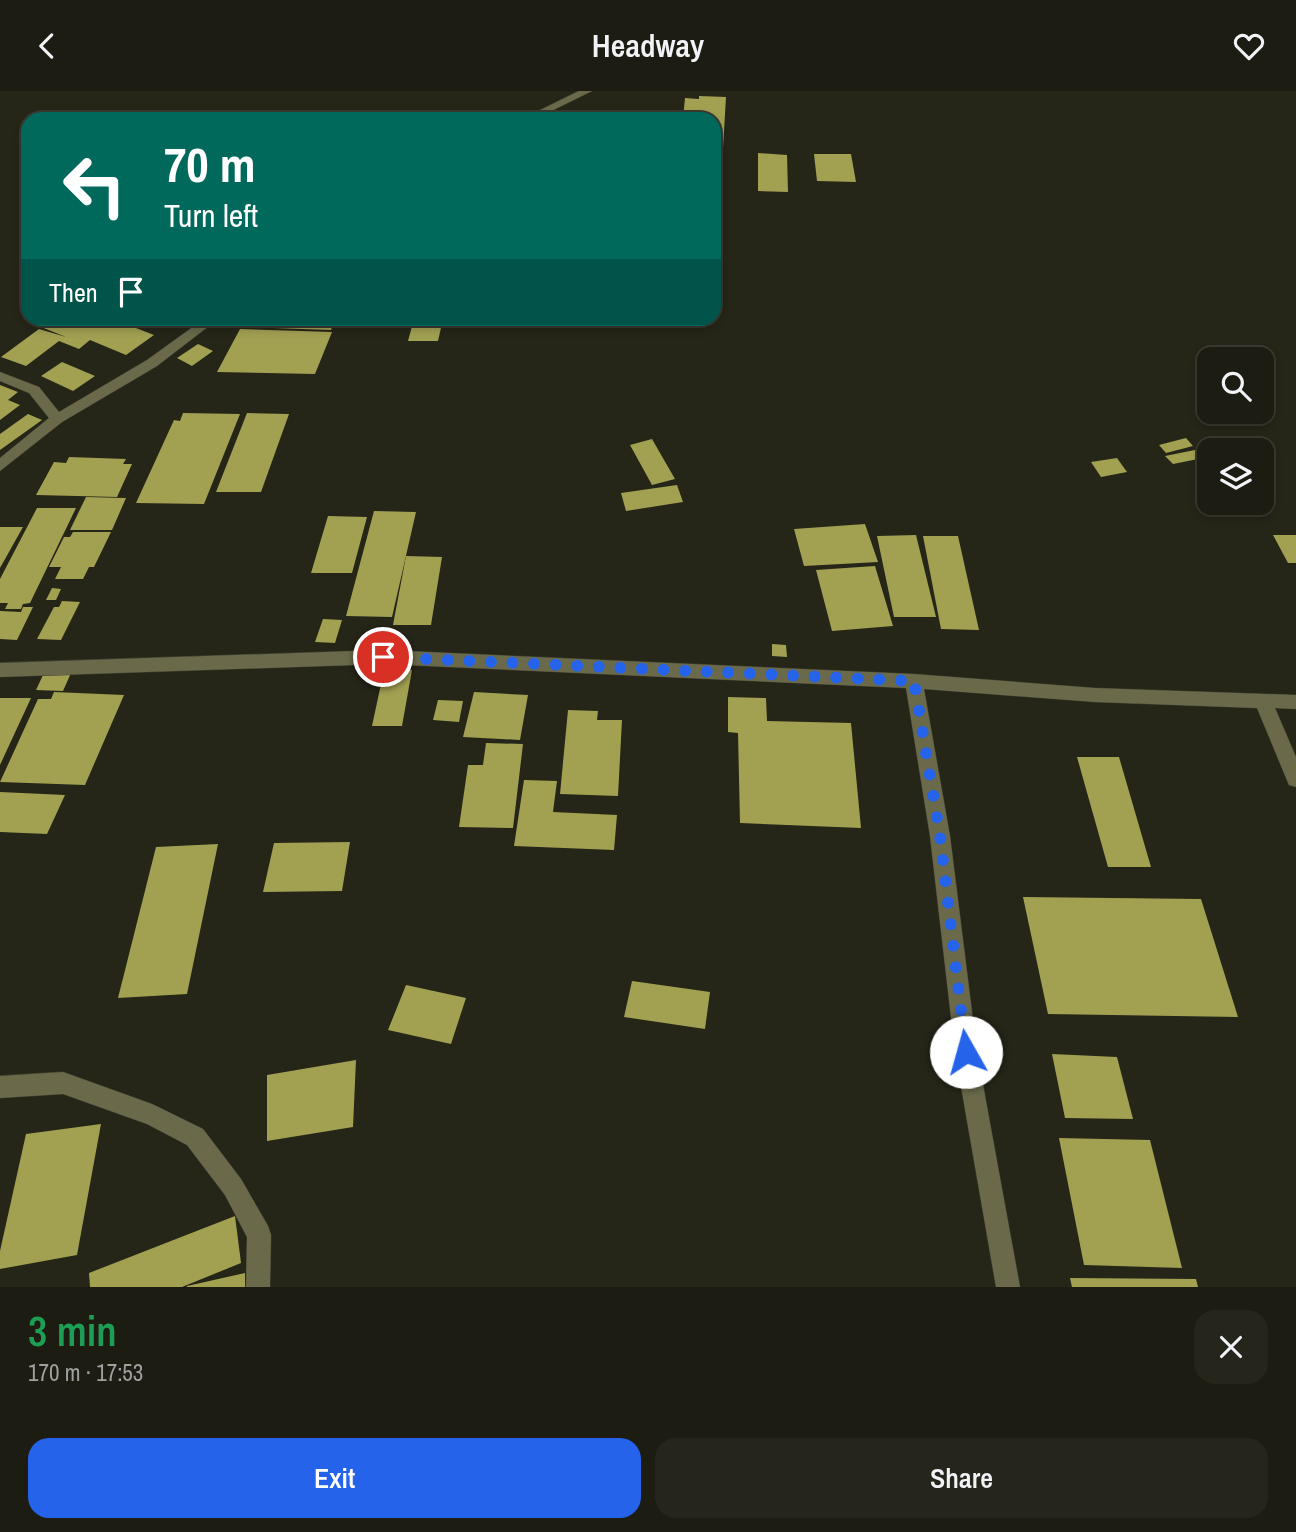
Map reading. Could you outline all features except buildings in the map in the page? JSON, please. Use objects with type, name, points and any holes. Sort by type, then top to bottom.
[{"type":"street","points":[[542,112],[587,91]]},
{"type":"street","points":[[0,466],[57,419],[152,363],[202,326]]},
{"type":"street","points":[[0,376],[34,390],[57,419]]},
{"type":"street","points":[[0,670],[383,657],[914,681],[1095,695],[1264,703],[1296,702]]},
{"type":"street","points":[[914,681],[940,836],[966,1052],[1008,1287]]},
{"type":"street","points":[[1264,703],[1296,779]]},
{"type":"street","points":[[0,1087],[63,1083],[152,1115],[195,1137],[233,1187],[259,1235],[258,1287]]},
{"type":"route","points":[[383,657],[914,681],[940,836],[966,1052]]}]
